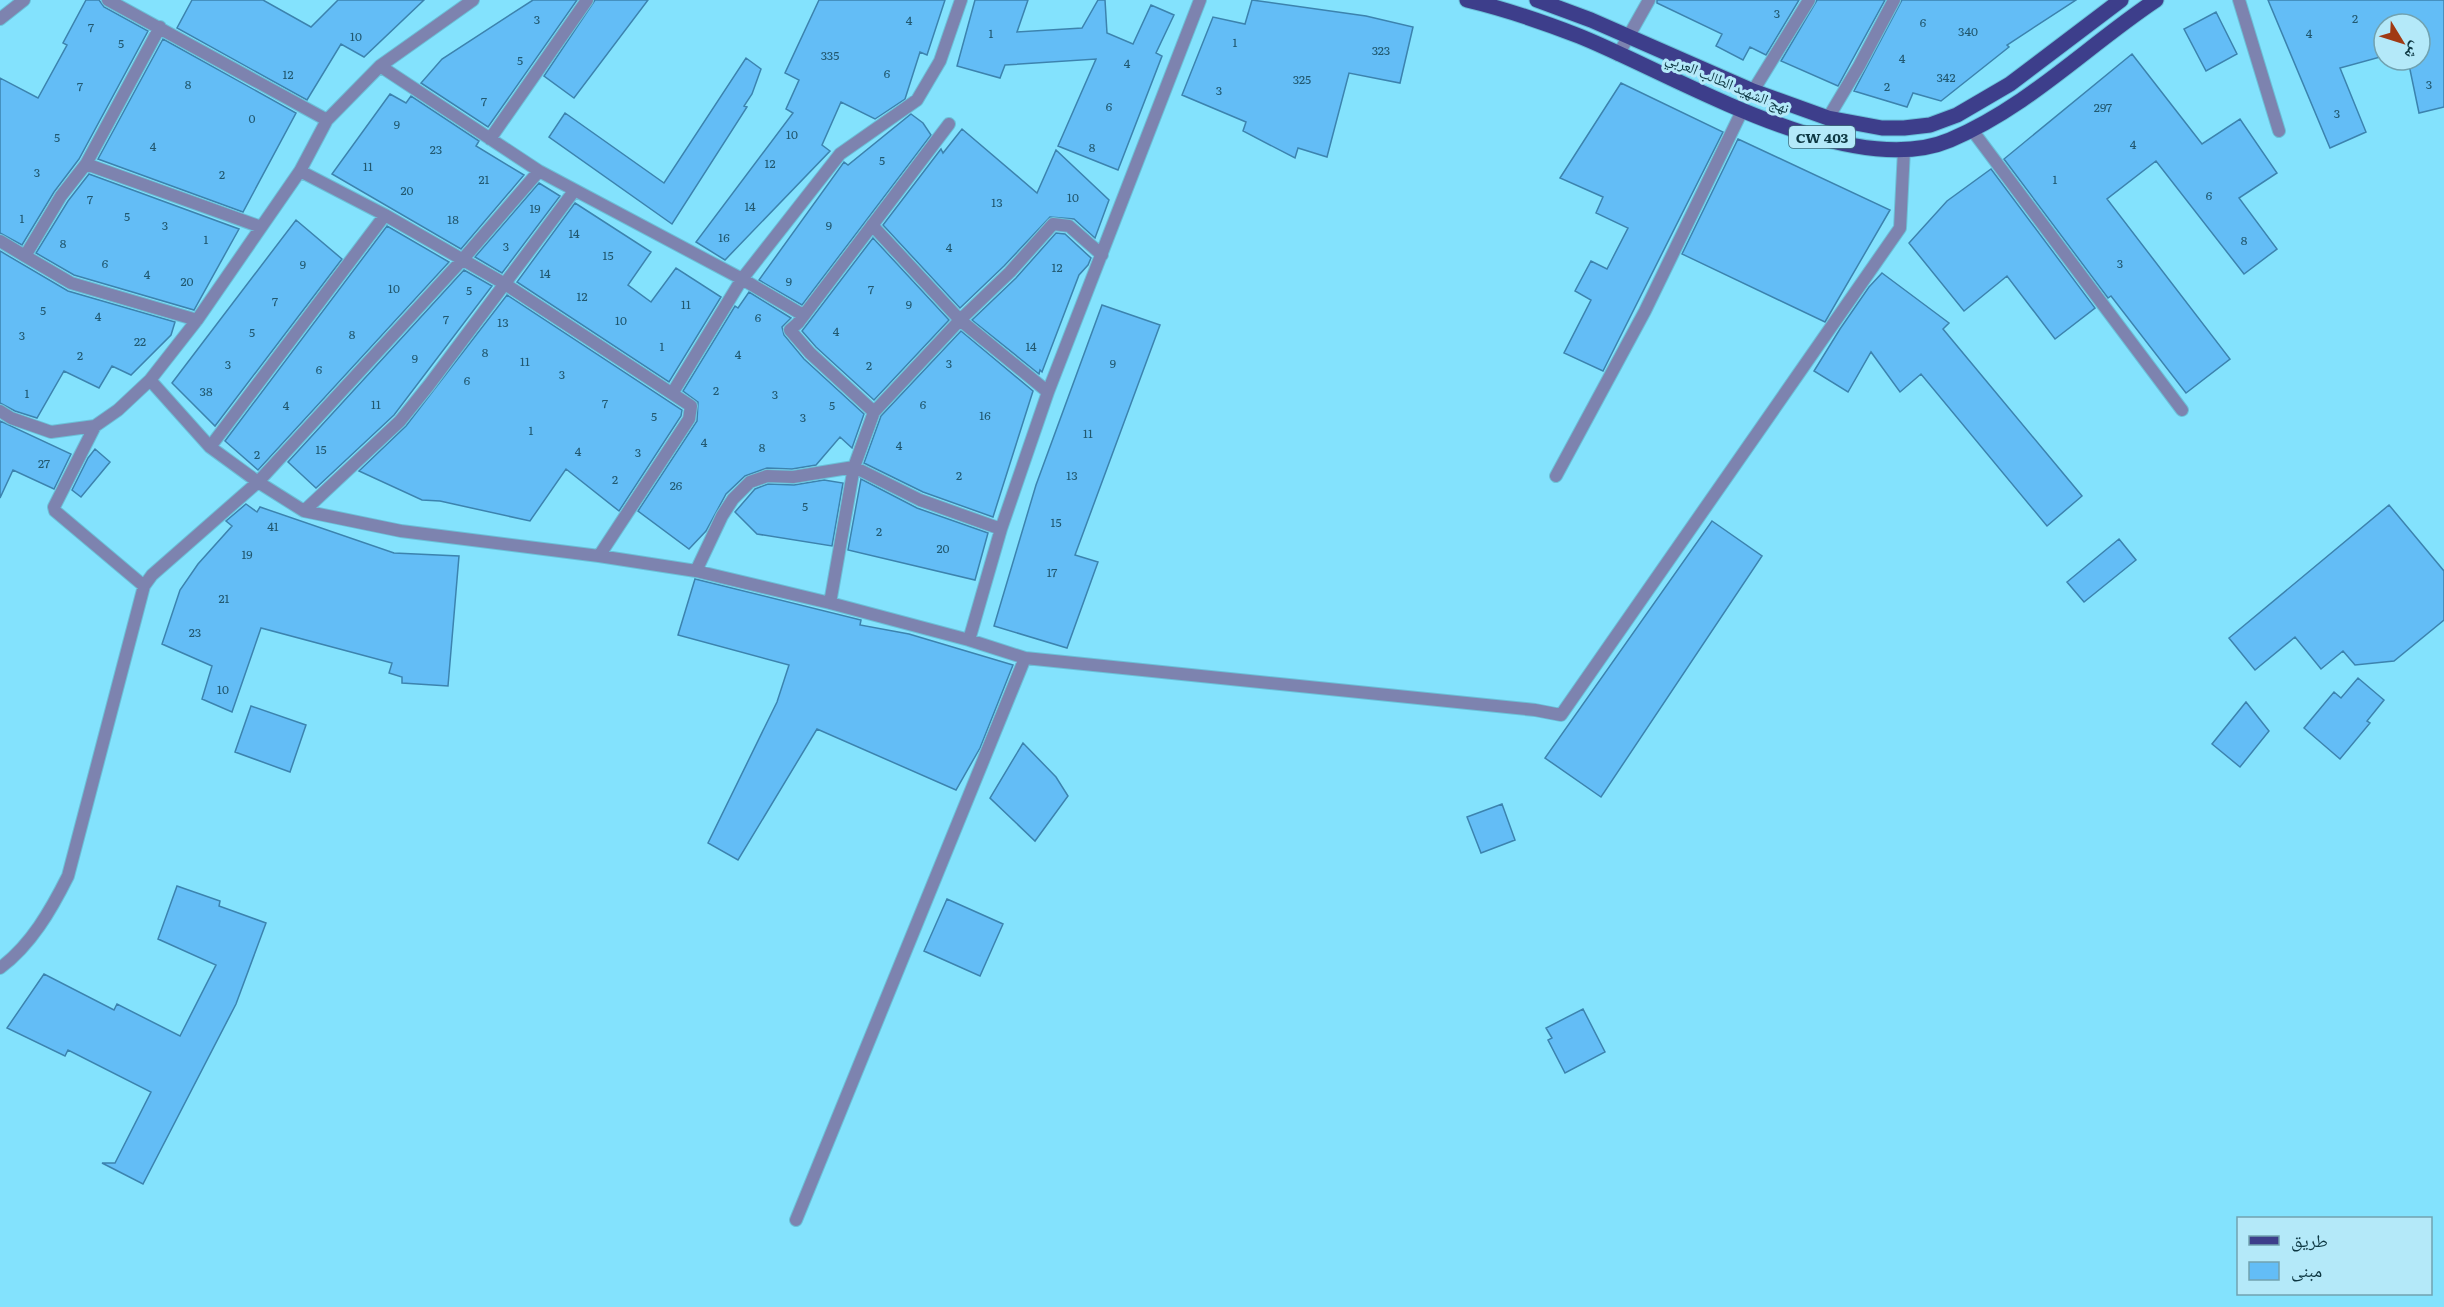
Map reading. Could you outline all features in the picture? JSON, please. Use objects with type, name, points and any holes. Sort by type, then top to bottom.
[{"type":"main road","name":"نهج الشهيد الطالب العربي","points":[[1467,0],[1580,36],[1742,111],[1867,149],[1904,150],[1948,141],[1972,130],[2021,101],[2066,69],[2122,23],[2156,0]]},
{"type":"main road","name":"نهج الشهيد الطالب العربي","points":[[1544,1],[1753,91],[1828,118],[1882,128],[1904,128],[1930,125],[1957,115],[2010,84],[2121,0]]},
{"type":"main road","points":[[2055,51],[2066,69]]},
{"type":"street","points":[[0,19],[24,0]]},
{"type":"street","points":[[108,0],[327,120]]},
{"type":"street","points":[[0,411],[11,418],[51,432],[95,426],[118,410],[150,380],[198,320],[300,171],[327,120],[380,66],[473,0]]},
{"type":"street","points":[[490,139],[587,0]]},
{"type":"street","points":[[672,392],[742,279],[840,154],[917,100],[939,61],[961,0]]},
{"type":"street","points":[[969,640],[1001,529],[1048,392],[1200,0]]},
{"type":"street","points":[[1618,55],[1649,0]]},
{"type":"street","points":[[1753,91],[1809,0]]},
{"type":"street","points":[[1828,118],[1894,0]]},
{"type":"street","points":[[2239,0],[2279,131]]},
{"type":"street","points":[[25,256],[61,196],[86,164],[160,27]]},
{"type":"street","points":[[380,66],[539,171],[742,279],[803,315]]},
{"type":"street","points":[[1556,476],[1645,311],[1742,111]]},
{"type":"street","points":[[874,412],[810,353],[790,330],[949,124]]},
{"type":"street","points":[[1972,130],[2182,410]]},
{"type":"street","points":[[150,380],[210,447],[258,482],[304,511],[401,531],[599,556],[696,571],[830,603],[969,640],[1025,658],[1535,710],[1560,715],[1900,228],[1904,150]]},
{"type":"street","points":[[86,164],[261,227]]},
{"type":"street","points":[[300,171],[385,215],[505,284],[691,406],[689,419],[599,556]]},
{"type":"street","points":[[0,968],[13,958],[35,932],[55,902],[68,876],[144,586],[152,575],[258,482],[463,259],[539,171]]},
{"type":"street","points":[[304,511],[400,421],[574,191]]},
{"type":"street","points":[[210,447],[385,215]]},
{"type":"street","points":[[830,603],[854,467],[874,412],[960,320],[1010,272],[1053,224],[1069,226],[1102,255]]},
{"type":"street","points":[[872,225],[960,320],[1048,392]]},
{"type":"street","points":[[0,241],[71,283],[198,320]]},
{"type":"street","points":[[95,426],[54,507],[55,511],[144,586]]},
{"type":"street","points":[[696,571],[722,516],[733,500],[750,482],[767,477],[793,477],[854,467],[921,500],[1001,529]]},
{"type":"street","points":[[796,1220],[1025,658]]},
{"type":"building","points":[[86,0],[99,0],[104,7],[148,31],[79,159],[54,192],[22,245],[0,233],[0,78],[38,98],[67,45],[63,43]]},
{"type":"building","points":[[192,0],[263,0],[311,27],[338,0],[424,0],[364,57],[341,44],[307,100],[177,28]]},
{"type":"building","points":[[533,0],[577,0],[488,127],[421,83],[442,59]]},
{"type":"building","points":[[595,0],[648,0],[574,98],[544,76]]},
{"type":"building","points":[[819,0],[945,0],[927,55],[920,52],[905,99],[875,119],[841,102],[822,145],[830,151],[725,260],[696,242],[793,113],[786,109],[799,80],[785,73]]},
{"type":"building","points":[[975,0],[1028,0],[1017,32],[1082,28],[1098,0],[1105,0],[1107,33],[1133,44],[1151,5],[1174,15],[1156,53],[1162,56],[1118,170],[1058,146],[1096,59],[1005,65],[1000,78],[957,66]]},
{"type":"building","points":[[1252,0],[1366,16],[1413,27],[1400,83],[1349,73],[1327,157],[1298,148],[1295,158],[1243,131],[1246,122],[1182,95],[1213,17],[1245,24]]},
{"type":"building","points":[[1657,0],[1799,0],[1766,55],[1750,47],[1743,60],[1716,46],[1722,34],[1657,3]]},
{"type":"building","points":[[1817,0],[1885,0],[1838,86],[1781,61]]},
{"type":"building","points":[[1902,0],[2076,0],[2007,45],[2009,47],[1941,101],[1913,93],[1907,107],[1854,91]]},
{"type":"building","points":[[2268,0],[2444,0],[2444,107],[2419,113],[2410,72],[2432,72],[2432,12],[2372,12],[2372,59],[2340,68],[2366,132],[2330,148]]},
{"type":"building","points":[[2216,12],[2237,54],[2206,71],[2184,29]]},
{"type":"building","points":[[163,39],[296,113],[243,212],[98,159]]},
{"type":"building","points":[[2132,54],[2202,144],[2240,119],[2277,173],[2239,198],[2277,249],[2244,274],[2156,161],[2107,199],[2230,359],[2186,393],[2111,296],[2108,298],[2004,159]]},
{"type":"building","points":[[746,58],[761,69],[752,94],[744,106],[747,107],[672,224],[549,137],[565,113],[664,183]]},
{"type":"building","points":[[1621,83],[1723,132],[1603,371],[1564,353],[1591,300],[1575,291],[1591,261],[1607,269],[1628,228],[1596,213],[1603,197],[1560,178]]},
{"type":"building","points":[[390,94],[406,103],[411,96],[479,141],[476,146],[524,175],[461,249],[332,174]]},
{"type":"building","points":[[911,114],[923,123],[931,135],[802,305],[759,280],[844,162],[848,165]]},
{"type":"building","points":[[962,129],[1037,193],[1056,150],[1109,200],[1095,238],[1074,219],[1050,217],[960,308],[883,225],[941,149],[943,153]]},
{"type":"building","points":[[1738,139],[1890,210],[1825,322],[1682,254]]},
{"type":"building","points":[[1991,169],[2095,308],[2055,339],[2007,276],[1964,311],[1909,243],[1947,201]]},
{"type":"building","points":[[89,174],[239,229],[194,310],[74,275],[36,253],[68,201]]},
{"type":"building","points":[[539,183],[560,196],[502,273],[475,257]]},
{"type":"building","points":[[575,203],[651,252],[628,285],[651,302],[676,268],[721,297],[669,382],[517,282]]},
{"type":"building","points":[[296,220],[342,259],[215,426],[172,383]]},
{"type":"building","points":[[387,226],[449,262],[258,470],[225,441]]},
{"type":"building","points":[[1056,233],[1065,234],[1091,258],[1079,275],[1042,372],[1040,370],[1039,374],[972,320],[1016,278]]},
{"type":"building","points":[[873,238],[949,320],[874,400],[816,347],[802,331]]},
{"type":"building","points":[[0,251],[68,291],[175,322],[171,335],[131,375],[112,366],[99,388],[64,371],[37,418],[15,411],[0,403]]},
{"type":"building","points":[[464,270],[492,286],[394,415],[316,488],[288,462]]},
{"type":"building","points":[[1882,273],[1949,323],[1943,329],[2082,496],[2047,526],[1921,374],[1900,392],[1871,352],[1848,392],[1814,371],[1869,287]]},
{"type":"building","points":[[749,292],[791,318],[782,327],[784,335],[804,359],[864,414],[852,448],[840,437],[816,465],[792,469],[767,468],[745,476],[726,494],[706,531],[689,549],[638,511],[697,421],[698,402],[683,391],[735,306],[738,308]]},
{"type":"building","points":[[507,295],[682,410],[681,416],[619,511],[566,469],[530,521],[440,501],[422,500],[359,471],[406,426]]},
{"type":"building","points":[[1102,305],[1160,325],[1075,555],[1098,562],[1067,648],[994,626],[1036,485]]},
{"type":"building","points":[[961,331],[1033,391],[993,517],[923,492],[864,463],[881,416]]},
{"type":"building","points":[[0,421],[71,454],[54,489],[13,470],[0,498]]},
{"type":"building","points":[[95,449],[110,462],[81,497],[72,490]]},
{"type":"building","points":[[861,479],[917,508],[988,533],[975,580],[848,550]]},
{"type":"building","points":[[824,480],[843,483],[832,546],[757,534],[735,512],[755,489],[768,484],[794,485]]},
{"type":"building","points":[[246,504],[257,512],[260,507],[394,553],[459,556],[448,686],[402,683],[402,677],[389,673],[392,663],[261,628],[232,712],[202,699],[212,666],[162,644],[180,590],[198,564],[232,526],[226,521]]},
{"type":"building","points":[[2389,505],[2444,571],[2444,620],[2394,661],[2355,665],[2343,651],[2321,669],[2295,637],[2255,670],[2229,638]]},
{"type":"building","points":[[1712,521],[1762,556],[1601,797],[1545,758]]},
{"type":"building","points":[[2119,539],[2136,560],[2084,602],[2067,582]]},
{"type":"building","points":[[695,579],[861,620],[860,625],[909,634],[1013,665],[980,748],[956,790],[817,729],[738,860],[708,843],[777,702],[789,665],[678,635]]},
{"type":"building","points":[[2358,678],[2384,700],[2367,721],[2370,723],[2340,759],[2304,728],[2334,692],[2341,698]]},
{"type":"building","points":[[2246,702],[2269,731],[2240,767],[2212,744]]},
{"type":"building","points":[[251,706],[306,725],[290,772],[235,752]]},
{"type":"building","points":[[1023,743],[1056,777],[1068,796],[1035,841],[990,798]]},
{"type":"building","points":[[1502,804],[1515,840],[1481,853],[1467,817]]},
{"type":"building","points":[[177,886],[220,901],[219,906],[266,923],[236,1004],[143,1184],[102,1163],[115,1163],[151,1092],[68,1050],[65,1056],[7,1028],[44,974],[114,1010],[117,1004],[180,1036],[216,965],[158,939]]},
{"type":"building","points":[[947,899],[1003,924],[980,976],[924,951]]},
{"type":"building","points":[[1583,1009],[1605,1052],[1565,1073],[1548,1040],[1552,1038],[1546,1028]]}]
